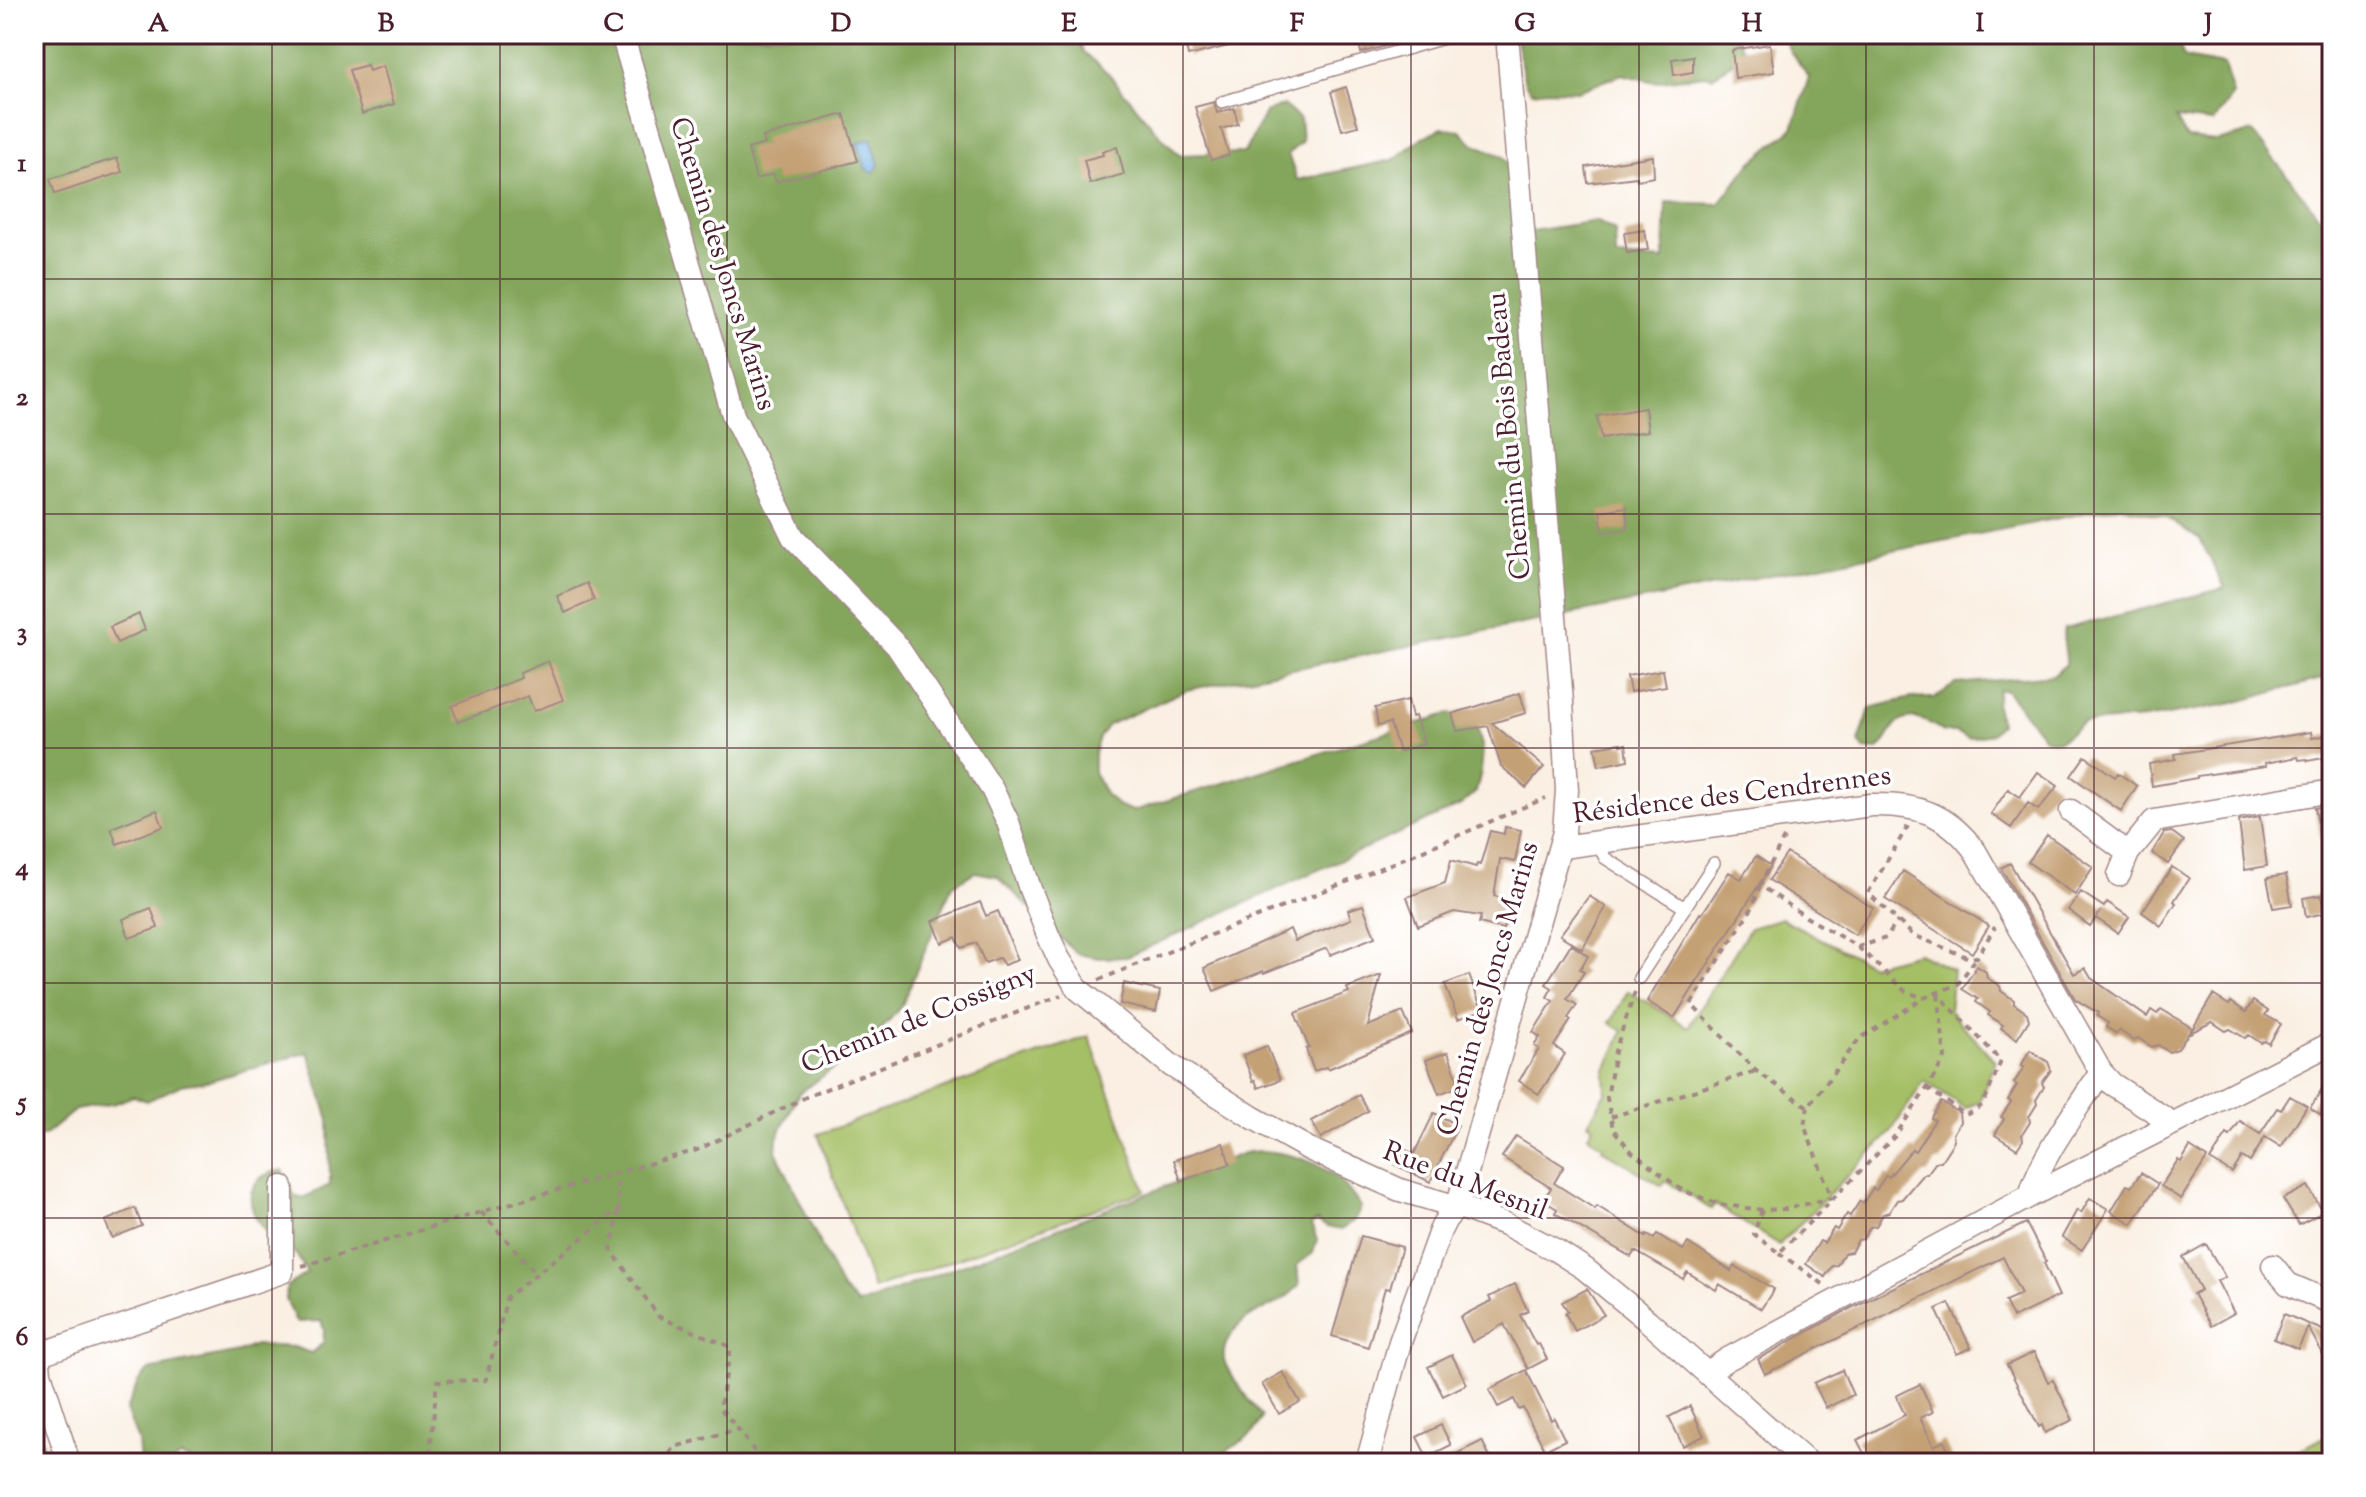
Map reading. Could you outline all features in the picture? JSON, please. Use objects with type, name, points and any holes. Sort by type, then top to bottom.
[{"type":"street","name":"Chemin des Joncs Marins","points":[[622,34],[733,415],[793,537],[897,646],[992,789],[1008,822],[1048,935],[1078,989]]},
{"type":"street","name":"Chemin du Bois Badeau","points":[[1507,34],[1555,599],[1567,790],[1563,840]]},
{"type":"street","points":[[2119,875],[2128,853],[2154,821],[2332,791]]},
{"type":"street","name":"Résidence des Cendrennes","points":[[1563,840],[1597,842],[1871,805],[1906,805],[1944,821],[1965,838],[2101,1072],[2112,1084],[2172,1123]]},
{"type":"street","points":[[2071,811],[2128,853]]},
{"type":"street","name":"Chemin des Joncs Marins","points":[[1367,1463],[1400,1342],[1440,1231],[1457,1207],[1563,840]]},
{"type":"street","name":"Rue du Mesnil","points":[[1078,989],[1172,1066],[1309,1149],[1400,1190],[1457,1207],[1526,1234],[1585,1269],[1808,1463]]},
{"type":"street","points":[[1707,1373],[2030,1196],[2332,1043]]},
{"type":"street","points":[[2030,1196],[2034,1179],[2043,1163],[2101,1072]]},
{"type":"street","points":[[35,1355],[282,1272],[282,1187]]},
{"type":"street","points":[[2273,1266],[2288,1284],[2332,1303]]},
{"type":"street","points":[[34,1311],[35,1355],[69,1463]]},
{"type":"lane","points":[[1222,102],[1458,34]]},
{"type":"lane","points":[[1597,842],[1605,858],[1685,908]]},
{"type":"lane","points":[[1639,978],[1714,863]]},
{"type":"path","name":"Chemin de Cossigny","points":[[282,1272],[697,1150],[806,1097],[1567,790]]},
{"type":"path","points":[[1918,809],[1868,893],[1913,935],[1969,958],[1977,957]]},
{"type":"path","points":[[1790,816],[1788,831],[1760,885],[1752,908],[1691,1004],[1756,1071],[1808,1107]]},
{"type":"path","points":[[1760,885],[1806,917],[1858,947],[1905,991],[1924,998]]},
{"type":"path","points":[[1832,1198],[1804,1125],[1808,1107],[1859,1039],[1924,998],[1958,984],[2007,908]]},
{"type":"path","points":[[1858,947],[1886,938],[1898,921]]},
{"type":"path","points":[[1639,978],[1615,1051],[1607,1098],[1613,1129],[1632,1152],[1682,1190],[1718,1204],[1762,1210],[1785,1209],[1832,1198]]},
{"type":"path","points":[[1779,1253],[1895,1136],[1927,1088],[1945,1058],[1938,993]]},
{"type":"path","points":[[1927,1088],[1966,1115],[1983,1105],[2001,1061],[1938,993]]},
{"type":"path","points":[[1611,1117],[1756,1071]]},
{"type":"path","points":[[616,1173],[619,1209],[611,1250],[659,1317],[731,1347],[720,1408],[763,1463]]},
{"type":"path","points":[[421,1463],[430,1452],[437,1381],[486,1380],[507,1297],[619,1209]]},
{"type":"path","points":[[1762,1210],[1754,1234],[1842,1297]]},
{"type":"path","points":[[481,1212],[537,1274]]},
{"type":"path","points":[[662,1463],[675,1447],[738,1429]]},
{"type":"path","points":[[430,1452],[450,1463]]},
{"type":"green space","points":[[34,34],[1076,34],[1083,51],[1109,74],[1179,155],[1244,153],[1265,113],[1283,105],[1300,119],[1302,141],[1288,154],[1297,180],[1393,160],[1420,139],[1441,128],[1460,131],[1474,144],[1503,156],[1520,181],[1519,233],[1596,221],[1615,231],[1616,257],[1664,260],[1666,202],[1719,204],[1750,164],[1793,128],[1809,77],[1782,34],[2175,34],[2184,58],[2224,65],[2233,95],[2213,122],[2176,118],[2187,138],[2217,141],[2252,132],[2332,232],[2332,676],[2234,703],[2145,719],[2083,723],[2059,741],[2045,739],[2006,690],[1998,690],[1996,705],[2000,724],[1992,734],[1968,738],[1956,732],[1943,732],[1914,718],[1896,725],[1877,750],[1864,749],[1859,742],[1870,708],[1911,698],[1934,698],[1956,684],[2054,675],[2066,664],[2064,629],[2225,588],[2200,539],[2165,517],[2121,506],[1186,690],[1108,725],[1099,737],[1094,754],[1094,772],[1105,794],[1119,806],[1133,811],[1451,713],[1478,730],[1483,750],[1476,792],[1461,805],[1127,957],[1100,958],[1077,954],[997,876],[975,872],[952,886],[902,1005],[870,1043],[799,1093],[777,1138],[776,1151],[842,1290],[858,1305],[1203,1172],[1243,1153],[1260,1151],[1284,1154],[1328,1172],[1344,1184],[1361,1207],[1356,1219],[1341,1230],[1317,1221],[1311,1225],[1317,1240],[1313,1253],[1297,1265],[1299,1285],[1284,1299],[1242,1323],[1225,1346],[1226,1365],[1262,1417],[1253,1433],[1210,1463],[191,1463],[180,1457],[173,1463],[140,1463],[138,1441],[126,1410],[139,1380],[149,1370],[239,1352],[255,1345],[294,1347],[311,1353],[323,1343],[321,1321],[296,1322],[286,1299],[287,1286],[307,1273],[294,1252],[264,1229],[251,1200],[255,1184],[262,1177],[283,1170],[295,1197],[303,1198],[330,1185],[329,1120],[308,1052],[212,1080],[181,1085],[147,1101],[133,1096],[116,1103],[75,1110],[46,1134],[34,1138]]},
{"type":"green space","points":[[1515,34],[1735,34],[1743,49],[1735,61],[1712,77],[1704,75],[1655,82],[1622,74],[1578,91],[1532,92],[1525,83]]},
{"type":"green space","points":[[1781,918],[1871,965],[1918,953],[1953,970],[1949,1010],[1995,1061],[1979,1102],[1965,1108],[1924,1081],[1890,1133],[1779,1245],[1714,1204],[1711,1209],[1666,1181],[1662,1186],[1602,1149],[1603,1146],[1588,1136],[1593,1126],[1588,1123],[1606,1093],[1605,1072],[1623,1031],[1610,1023],[1628,991],[1688,1027],[1750,928]]},
{"type":"green space","points":[[1089,1036],[1145,1191],[873,1289],[818,1134]]},
{"type":"green space","points":[[34,1432],[40,1435],[50,1463],[34,1463]]},
{"type":"green space","points":[[2332,1434],[2332,1463],[2269,1463]]},
{"type":"water","points":[[871,139],[879,165],[873,173],[866,169],[858,143]]},
{"type":"building","points":[[1212,34],[1253,34],[1253,40],[1188,56],[1185,41]]},
{"type":"building","points":[[1397,34],[1399,42],[1361,53],[1358,37]]},
{"type":"building","points":[[1770,44],[1774,72],[1735,78],[1732,50]]},
{"type":"building","points":[[1693,56],[1693,72],[1674,75],[1672,59]]},
{"type":"building","points":[[367,65],[369,71],[383,66],[394,104],[362,114],[349,70]]},
{"type":"building","points":[[1346,87],[1358,126],[1342,130],[1331,92]]},
{"type":"building","points":[[1214,102],[1217,113],[1234,108],[1238,124],[1221,129],[1229,155],[1211,160],[1195,107]]},
{"type":"building","points":[[844,114],[858,161],[776,182],[774,174],[756,179],[748,149],[765,144],[763,137]]},
{"type":"building","points":[[1117,147],[1124,174],[1090,184],[1084,160]]},
{"type":"building","points":[[1653,156],[1654,177],[1588,183],[1586,167]]},
{"type":"building","points":[[117,158],[122,172],[55,194],[50,179]]},
{"type":"building","points":[[1645,230],[1648,250],[1627,253],[1624,233]]},
{"type":"building","points":[[1645,408],[1648,431],[1601,439],[1597,416]]},
{"type":"building","points":[[1626,507],[1628,529],[1603,532],[1600,511]]},
{"type":"building","points":[[587,583],[594,600],[565,613],[557,596]]},
{"type":"building","points":[[139,614],[145,630],[117,643],[110,627]]},
{"type":"building","points":[[548,661],[563,700],[534,711],[528,696],[458,722],[452,706],[521,678],[520,673]]},
{"type":"building","points":[[1663,670],[1666,686],[1630,692],[1627,676]]},
{"type":"building","points":[[1520,693],[1526,713],[1492,723],[1544,767],[1526,788],[1501,766],[1488,726],[1457,731],[1452,714]]},
{"type":"building","points":[[1408,700],[1424,744],[1399,752],[1390,723],[1378,726],[1375,708]]},
{"type":"building","points":[[2311,732],[2312,738],[2332,734],[2332,754],[2329,757],[2308,761],[2299,760],[2298,757],[2265,763],[2266,766],[2152,786],[2149,764],[2176,759],[2175,754]]},
{"type":"building","points":[[1626,744],[1628,760],[1599,766],[1595,747]]},
{"type":"building","points":[[2085,756],[2115,777],[2118,773],[2137,786],[2121,811],[2071,776]]},
{"type":"building","points":[[2038,772],[2058,786],[2038,810],[2028,803],[2011,828],[1991,814],[2008,789],[2020,797]]},
{"type":"building","points":[[2332,805],[2332,855],[2324,856],[2315,808]]},
{"type":"building","points":[[157,810],[163,827],[117,844],[111,828]]},
{"type":"building","points":[[2260,817],[2267,866],[2245,870],[2239,821]]},
{"type":"building","points":[[1505,827],[1521,830],[1515,862],[1500,859],[1494,896],[1511,901],[1503,929],[1479,923],[1481,916],[1454,912],[1418,926],[1407,897],[1445,883],[1451,860],[1476,867],[1480,865],[1490,831],[1504,834]]},
{"type":"building","points":[[2172,832],[2184,841],[2168,864],[2152,853],[2164,833]]},
{"type":"building","points":[[2047,835],[2093,867],[2075,895],[2028,862]]},
{"type":"building","points":[[1787,853],[1873,908],[1855,935],[1769,880]]},
{"type":"building","points":[[1756,856],[1771,866],[1674,1018],[1647,1001],[1700,913],[1729,872],[1741,879]]},
{"type":"building","points":[[2010,863],[2074,974],[2085,968],[2091,978],[2147,1017],[2151,1010],[2157,1014],[2161,1009],[2192,1028],[2178,1049],[2169,1052],[2158,1045],[2152,1047],[2138,1038],[2133,1040],[2120,1031],[2116,1033],[2106,1027],[2108,1023],[2097,1016],[2098,1013],[2075,999],[2001,868]]},
{"type":"building","points":[[2172,867],[2189,878],[2161,926],[2142,912]]},
{"type":"building","points":[[1903,871],[1989,926],[1972,953],[1885,899]]},
{"type":"building","points":[[2286,875],[2292,905],[2273,908],[2267,878]]},
{"type":"building","points":[[2081,892],[2104,907],[2107,902],[2129,917],[2118,933],[2096,918],[2101,911],[2090,926],[2068,910]]},
{"type":"building","points":[[2321,895],[2325,913],[2306,917],[2303,898]]},
{"type":"building","points":[[1589,896],[1606,907],[1582,949],[1560,935]]},
{"type":"building","points":[[980,902],[986,916],[998,911],[1018,960],[1004,965],[999,958],[985,963],[976,943],[961,948],[956,937],[942,943],[933,921]]},
{"type":"building","points":[[1363,905],[1375,937],[1330,955],[1327,948],[1214,991],[1204,968],[1290,929],[1295,941],[1351,919],[1348,910]]},
{"type":"building","points":[[151,908],[158,928],[129,938],[123,919]]},
{"type":"building","points":[[1571,944],[1588,956],[1580,969],[1584,972],[1567,999],[1577,1005],[1554,1046],[1565,1054],[1539,1094],[1519,1081],[1539,1049],[1534,1046],[1540,1037],[1533,1032],[1553,1001],[1547,997],[1552,988],[1546,984]]},
{"type":"building","points":[[1977,966],[2027,1013],[2029,1020],[2017,1039],[1988,1015],[1990,1012],[1976,1002],[1978,999],[1962,989]]},
{"type":"building","points":[[1381,975],[1368,1026],[1403,1012],[1412,1033],[1328,1069],[1314,1071],[1306,1049],[1309,1048],[1295,1013],[1349,992],[1347,988]]},
{"type":"building","points":[[1469,975],[1482,1010],[1458,1019],[1445,984]]},
{"type":"building","points":[[1124,983],[1160,991],[1156,1012],[1120,1004]]},
{"type":"building","points":[[2213,995],[2246,1012],[2253,1001],[2268,1011],[2265,1015],[2281,1024],[2269,1044],[2249,1035],[2245,1038],[2230,1029],[2226,1031],[2212,1022],[2190,1033]]},
{"type":"building","points":[[1267,1046],[1280,1080],[1258,1088],[1243,1055]]},
{"type":"building","points":[[2030,1050],[2048,1062],[2051,1070],[2042,1083],[2044,1087],[2017,1149],[1995,1135]]},
{"type":"building","points":[[1448,1052],[1460,1086],[1439,1094],[1426,1060]]},
{"type":"building","points":[[2332,1073],[2332,1122],[2310,1108]]},
{"type":"building","points":[[1359,1095],[1368,1111],[1321,1138],[1311,1121]]},
{"type":"building","points":[[2290,1096],[2307,1106],[2281,1147],[2265,1137],[2250,1162],[2242,1157],[2232,1173],[2210,1160],[2240,1121],[2260,1134],[2277,1108],[2281,1110]]},
{"type":"building","points":[[1941,1102],[1959,1113],[1960,1122],[1953,1134],[1954,1141],[1941,1161],[1936,1162],[1889,1212],[1883,1214],[1876,1226],[1870,1227],[1851,1252],[1844,1253],[1825,1277],[1806,1264],[1820,1241],[1824,1243],[1847,1214],[1850,1216],[1860,1201],[1863,1203],[1873,1188],[1876,1190],[1886,1175],[1889,1177],[1912,1149],[1915,1151],[1935,1120],[1931,1118]]},
{"type":"building","points":[[1434,1113],[1458,1125],[1430,1182],[1396,1165],[1404,1149],[1414,1154]]},
{"type":"building","points":[[1516,1136],[1564,1166],[1554,1183],[1595,1209],[1597,1206],[1646,1237],[1654,1239],[1657,1234],[1683,1250],[1688,1243],[1731,1271],[1734,1266],[1774,1289],[1761,1309],[1719,1284],[1716,1290],[1687,1272],[1683,1279],[1635,1251],[1631,1257],[1555,1213],[1557,1209],[1543,1200],[1551,1188],[1502,1157]]},
{"type":"building","points":[[1223,1143],[1230,1164],[1181,1181],[1174,1160]]},
{"type":"building","points":[[2190,1147],[2207,1158],[2181,1199],[2161,1186]]},
{"type":"building","points":[[2141,1173],[2158,1184],[2132,1224],[2111,1211],[2127,1185],[2131,1187]]},
{"type":"building","points":[[2308,1186],[2323,1212],[2299,1225],[2283,1199]]},
{"type":"building","points":[[2090,1198],[2108,1209],[2082,1250],[2062,1237],[2077,1210],[2081,1213]]},
{"type":"building","points":[[135,1208],[142,1226],[112,1238],[105,1221]]},
{"type":"building","points":[[2026,1223],[2046,1261],[2044,1263],[2059,1296],[2013,1318],[2005,1301],[2021,1294],[2003,1257],[1765,1374],[1758,1359],[1853,1307]]},
{"type":"building","points":[[1361,1236],[1402,1247],[1390,1289],[1385,1288],[1368,1347],[1332,1336]]},
{"type":"building","points":[[2206,1244],[2225,1277],[2217,1281],[2234,1313],[2211,1326],[2193,1294],[2201,1290],[2183,1257]]},
{"type":"building","points":[[1515,1284],[1528,1311],[1520,1315],[1547,1359],[1528,1369],[1504,1324],[1472,1342],[1460,1317]]},
{"type":"building","points":[[1587,1289],[1604,1315],[1575,1331],[1562,1302]]},
{"type":"building","points":[[1949,1303],[1971,1348],[1957,1354],[1936,1309]]},
{"type":"building","points":[[2284,1314],[2332,1334],[2332,1371],[2308,1327],[2298,1349],[2274,1339]]},
{"type":"building","points":[[2034,1352],[2048,1382],[2053,1380],[2073,1420],[2045,1433],[2007,1365]]},
{"type":"building","points":[[1452,1355],[1467,1384],[1443,1396],[1428,1367]]},
{"type":"building","points":[[1526,1370],[1551,1420],[1554,1418],[1565,1440],[1545,1450],[1523,1408],[1519,1410],[1514,1399],[1498,1407],[1489,1390]]},
{"type":"building","points":[[1842,1370],[1853,1395],[1826,1408],[1814,1383]]},
{"type":"building","points":[[1283,1372],[1300,1402],[1279,1414],[1262,1384]]},
{"type":"building","points":[[1920,1384],[1933,1412],[1920,1418],[1934,1446],[1944,1441],[1954,1463],[1886,1463],[1880,1452],[1867,1459],[1857,1440],[1905,1415],[1896,1396]]},
{"type":"building","points":[[1690,1406],[1704,1436],[1683,1446],[1669,1417]]},
{"type":"building","points":[[1441,1425],[1451,1445],[1427,1457],[1417,1437]]},
{"type":"building","points":[[1482,1441],[1493,1463],[1438,1463]]}]
